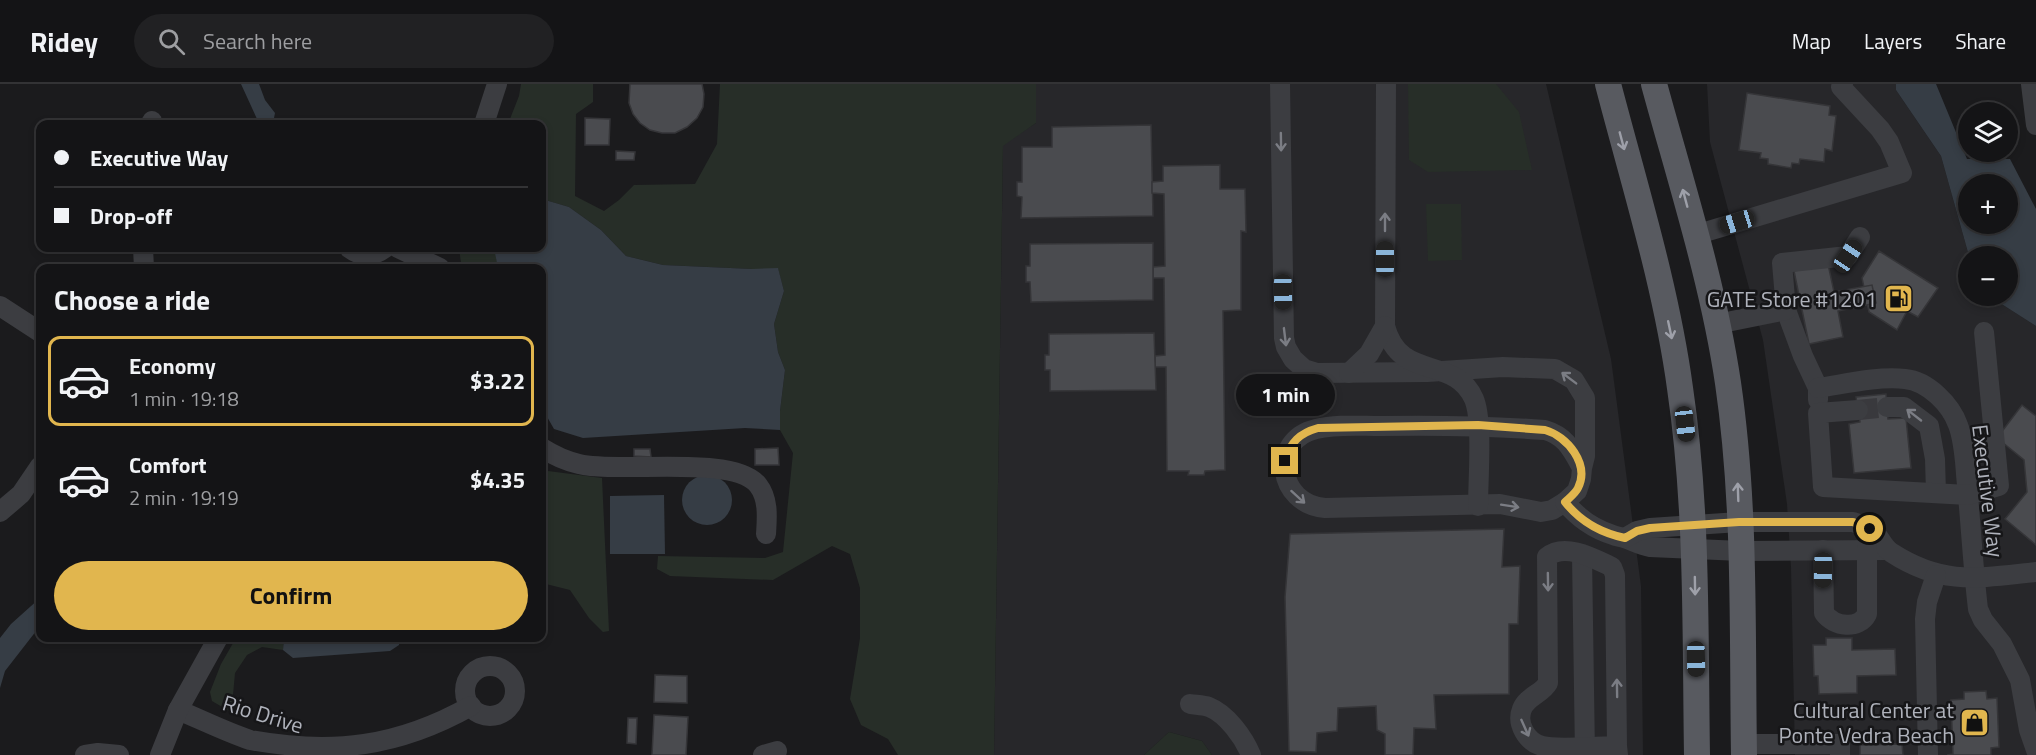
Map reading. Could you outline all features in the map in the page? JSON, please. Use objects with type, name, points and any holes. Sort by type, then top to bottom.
[{"type":"main road","points":[[1608,84],[1671,334],[1687,442],[1693,537],[1697,755]]},
{"type":"main road","points":[[1654,84],[1695,235],[1717,324],[1728,382],[1734,435],[1741,551],[1744,749]]},
{"type":"street","points":[[485,120],[497,84]]},
{"type":"street","points":[[1280,84],[1284,338],[1293,359],[1304,369],[1317,374],[1503,367],[1555,369],[1569,375],[1583,391],[1587,405],[1585,456],[1581,479],[1577,490],[1565,502],[1552,510],[1541,512],[1500,504],[1315,507],[1305,504],[1290,489],[1284,470],[1288,451],[1293,442],[1307,431],[1318,428],[1478,425],[1545,430],[1554,432],[1571,446],[1582,468]]},
{"type":"street","points":[[1386,84],[1385,326],[1391,344],[1406,359],[1418,365],[1444,371],[1467,388],[1473,398],[1477,408],[1478,425],[1478,506]]},
{"type":"street","points":[[2031,84],[2036,125]]},
{"type":"street","points":[[1695,235],[1902,173],[1889,142],[1842,85]]},
{"type":"street","points":[[1860,237],[1848,256],[1782,263],[1786,310],[1818,388],[1823,413],[1823,487],[1968,495],[1999,486],[1984,332]]},
{"type":"street","points":[[358,252],[365,255],[378,252]]},
{"type":"street","points":[[407,252],[430,262]]},
{"type":"street","points":[[0,306],[36,329]]},
{"type":"street","points":[[1717,324],[1786,310]]},
{"type":"street","points":[[1349,373],[1369,354],[1385,326]]},
{"type":"street","name":"Executive Way","points":[[1818,388],[1906,378],[1929,389],[1942,400],[1954,417],[1959,427],[1968,495],[1978,609],[1983,620],[2002,644],[2020,680],[2029,730],[2036,750]]},
{"type":"street","points":[[1887,407],[1904,407],[1929,426],[1935,459],[1936,493]]},
{"type":"street","points":[[1823,413],[1858,410]]},
{"type":"street","points":[[546,450],[579,464],[600,467],[704,468],[731,471],[749,477],[759,485],[765,497],[766,534]]},
{"type":"street","points":[[0,512],[21,494],[36,472]]},
{"type":"street","points":[[1565,502],[1573,513],[1585,521],[1612,535],[1625,538],[1637,531],[1650,528],[1693,537],[1741,551],[1823,550],[1877,550],[1868,614],[1859,622],[1843,625],[1830,621],[1824,613],[1823,550]]},
{"type":"street","name":"Executive Way","points":[[1693,537],[1739,522],[1853,522],[1876,534],[1877,550],[1936,575],[1974,579]]},
{"type":"street","points":[[1567,551],[1582,555],[1612,567],[1615,575],[1618,751],[1544,747],[1530,739],[1522,728],[1523,706],[1544,689],[1548,682],[1547,557],[1552,553],[1567,551]]},
{"type":"street","points":[[1582,555],[1585,751]]},
{"type":"street","points":[[1974,579],[2036,572]]},
{"type":"street","points":[[1928,755],[1925,619],[1927,602],[1936,575]]},
{"type":"street","points":[[160,755],[178,710],[216,642]]},
{"type":"street","points":[[1190,704],[1209,707],[1221,714],[1235,730],[1251,755]]},
{"type":"street","name":"Rio Drive","points":[[178,710],[269,746],[332,753],[354,751],[398,741],[440,724],[471,706]]},
{"type":"street","points":[[1744,749],[1840,744],[1840,755]]},
{"type":"street","points":[[85,755],[98,753],[119,755]]},
{"type":"shaded area","points":[[241,84],[259,84],[265,100],[275,113],[274,120],[257,119]]},
{"type":"shaded area","points":[[521,84],[593,84],[593,102],[576,114],[575,196],[604,211],[634,185],[695,184],[717,144],[720,84],[1036,84],[1036,123],[1003,146],[994,755],[898,755],[888,739],[861,725],[850,699],[860,638],[860,588],[850,554],[832,546],[773,580],[670,576],[657,569],[658,556],[765,558],[783,552],[793,453],[780,430],[785,370],[778,352],[774,324],[784,291],[778,269],[663,265],[626,256],[601,230],[569,207],[546,200],[546,120],[510,120]]},
{"type":"shaded area","points":[[1036,84],[1546,84],[1611,359],[1641,586],[1643,755],[1212,755],[1202,741],[1169,732],[1144,755],[994,755],[1003,145],[1036,123]]},
{"type":"shaded area","points":[[1408,84],[1496,84],[1519,112],[1532,170],[1428,172],[1409,160]]},
{"type":"shaded area","points":[[1707,84],[1896,84],[1896,90],[1941,156],[1958,217],[1958,234],[1963,234],[1966,246],[1958,246],[1958,306],[2005,306],[2036,326],[2036,755],[1795,755],[1791,567],[1787,504],[1763,340],[1710,142]]},
{"type":"shaded area","points":[[1896,84],[1936,84],[1958,137],[1958,162],[2012,162],[2018,174],[1958,174],[1958,217],[1941,156],[1896,90]]},
{"type":"shaded area","points":[[2018,174],[2036,209],[2036,326],[2005,306],[2018,306],[2018,246],[1966,246],[1963,234],[2018,234]]},
{"type":"shaded area","points":[[546,200],[569,207],[601,230],[626,256],[663,265],[778,268],[784,291],[774,324],[778,352],[785,370],[780,430],[745,428],[583,438],[554,429],[546,415],[546,264],[497,264],[495,252],[546,252]]},
{"type":"shaded area","points":[[1426,204],[1461,204],[1462,260],[1428,261]]},
{"type":"shaded area","points":[[460,252],[496,252],[497,264],[462,264]]},
{"type":"shaded area","points":[[546,470],[602,478],[609,631],[603,632],[589,618],[570,590],[546,584]]},
{"type":"shaded area","points":[[707,475],[725,482],[732,500],[725,518],[707,525],[689,518],[682,500],[689,482]]},
{"type":"shaded area","points":[[664,495],[665,554],[610,554],[610,496]]},
{"type":"shaded area","points":[[36,602],[36,631],[5,671],[0,688],[0,638],[11,624]]},
{"type":"shaded area","points":[[234,642],[284,642],[283,650],[262,647],[247,655],[235,673],[233,695],[246,706],[244,711],[234,714],[212,701],[210,692],[221,664]]},
{"type":"shaded area","points":[[284,642],[399,642],[399,645],[390,651],[293,658],[283,650]]},
{"type":"shaded area","points":[[1169,732],[1202,741],[1212,755],[1144,755]]},
{"type":"building","points":[[630,84],[702,84],[703,107],[697,118],[687,127],[675,133],[650,130],[633,114],[629,103]]},
{"type":"building","points":[[1747,93],[1830,106],[1829,115],[1836,116],[1832,151],[1825,149],[1824,162],[1800,159],[1799,164],[1792,163],[1791,168],[1768,164],[1768,159],[1760,158],[1761,153],[1739,150]]},
{"type":"building","points":[[585,118],[610,119],[609,145],[585,145]]},
{"type":"building","points":[[1151,125],[1153,216],[1021,218],[1022,197],[1017,196],[1017,182],[1022,182],[1022,147],[1052,147],[1052,127]]},
{"type":"building","points":[[616,151],[635,152],[634,160],[616,160]]},
{"type":"building","points":[[1220,165],[1220,189],[1245,189],[1246,232],[1241,231],[1241,310],[1223,311],[1225,470],[1205,471],[1204,475],[1188,475],[1189,471],[1167,471],[1166,367],[1155,367],[1155,356],[1165,355],[1164,278],[1153,278],[1153,267],[1165,266],[1164,194],[1152,193],[1152,182],[1163,181],[1163,166]]},
{"type":"building","points":[[1153,243],[1153,300],[1031,302],[1030,282],[1026,282],[1026,266],[1030,266],[1030,244]]},
{"type":"building","name":"GATE Store #1201","points":[[1879,251],[1938,288],[1918,317],[1907,311],[1897,330],[1869,312],[1862,278]]},
{"type":"building","points":[[1828,264],[1834,292],[1872,285],[1876,303],[1838,311],[1843,337],[1809,344],[1794,271]]},
{"type":"building","points":[[1154,333],[1156,390],[1050,391],[1050,370],[1045,370],[1045,355],[1049,355],[1049,334]]},
{"type":"building","points":[[1886,394],[1888,419],[1906,418],[1911,468],[1854,473],[1849,424],[1860,422],[1856,397]]},
{"type":"building","points":[[2022,405],[2036,416],[2036,545],[2005,519],[2027,492],[2024,460],[1997,438]]},
{"type":"building","points":[[778,448],[779,465],[755,465],[755,449]]},
{"type":"building","points":[[634,449],[650,449],[651,457],[634,456]]},
{"type":"building","points":[[1504,529],[1502,567],[1520,566],[1518,624],[1509,624],[1509,694],[1434,695],[1436,729],[1414,728],[1413,755],[1385,755],[1385,734],[1377,730],[1376,706],[1338,708],[1337,731],[1317,733],[1316,752],[1289,751],[1285,597],[1290,534]]},
{"type":"building","points":[[1826,638],[1852,638],[1852,650],[1895,649],[1896,675],[1857,676],[1857,693],[1819,694],[1818,676],[1814,676],[1813,645],[1826,645]]},
{"type":"building","points":[[655,675],[687,676],[687,703],[654,702]]},
{"type":"building","name":"Cultural Center at Ponte Vedra Beach","points":[[1986,691],[1987,699],[1997,698],[1999,747],[1991,748],[1991,755],[1947,755],[1953,754],[1951,700],[1964,699],[1964,692]]},
{"type":"building","points":[[654,715],[688,717],[686,755],[652,755]]},
{"type":"building","points":[[628,718],[637,718],[636,744],[627,743]]},
{"type":"building","points":[[1902,744],[1903,755],[1860,755],[1860,745]]},
{"type":"tunnel","points":[[1858,410],[1887,407]]},
{"type":"place","name":"GATE Store #1201","points":[[1898,299]]},
{"type":"place","name":"Cultural Center at Ponte Vedra Beach","points":[[1975,723]]},
{"type":"route","points":[[1285,461],[1293,442],[1307,431],[1318,428],[1478,425],[1545,430],[1554,432],[1571,446],[1582,468],[1577,490],[1565,502],[1573,513],[1612,535],[1625,538],[1637,531],[1650,528],[1739,522],[1853,522],[1870,529]]}]
